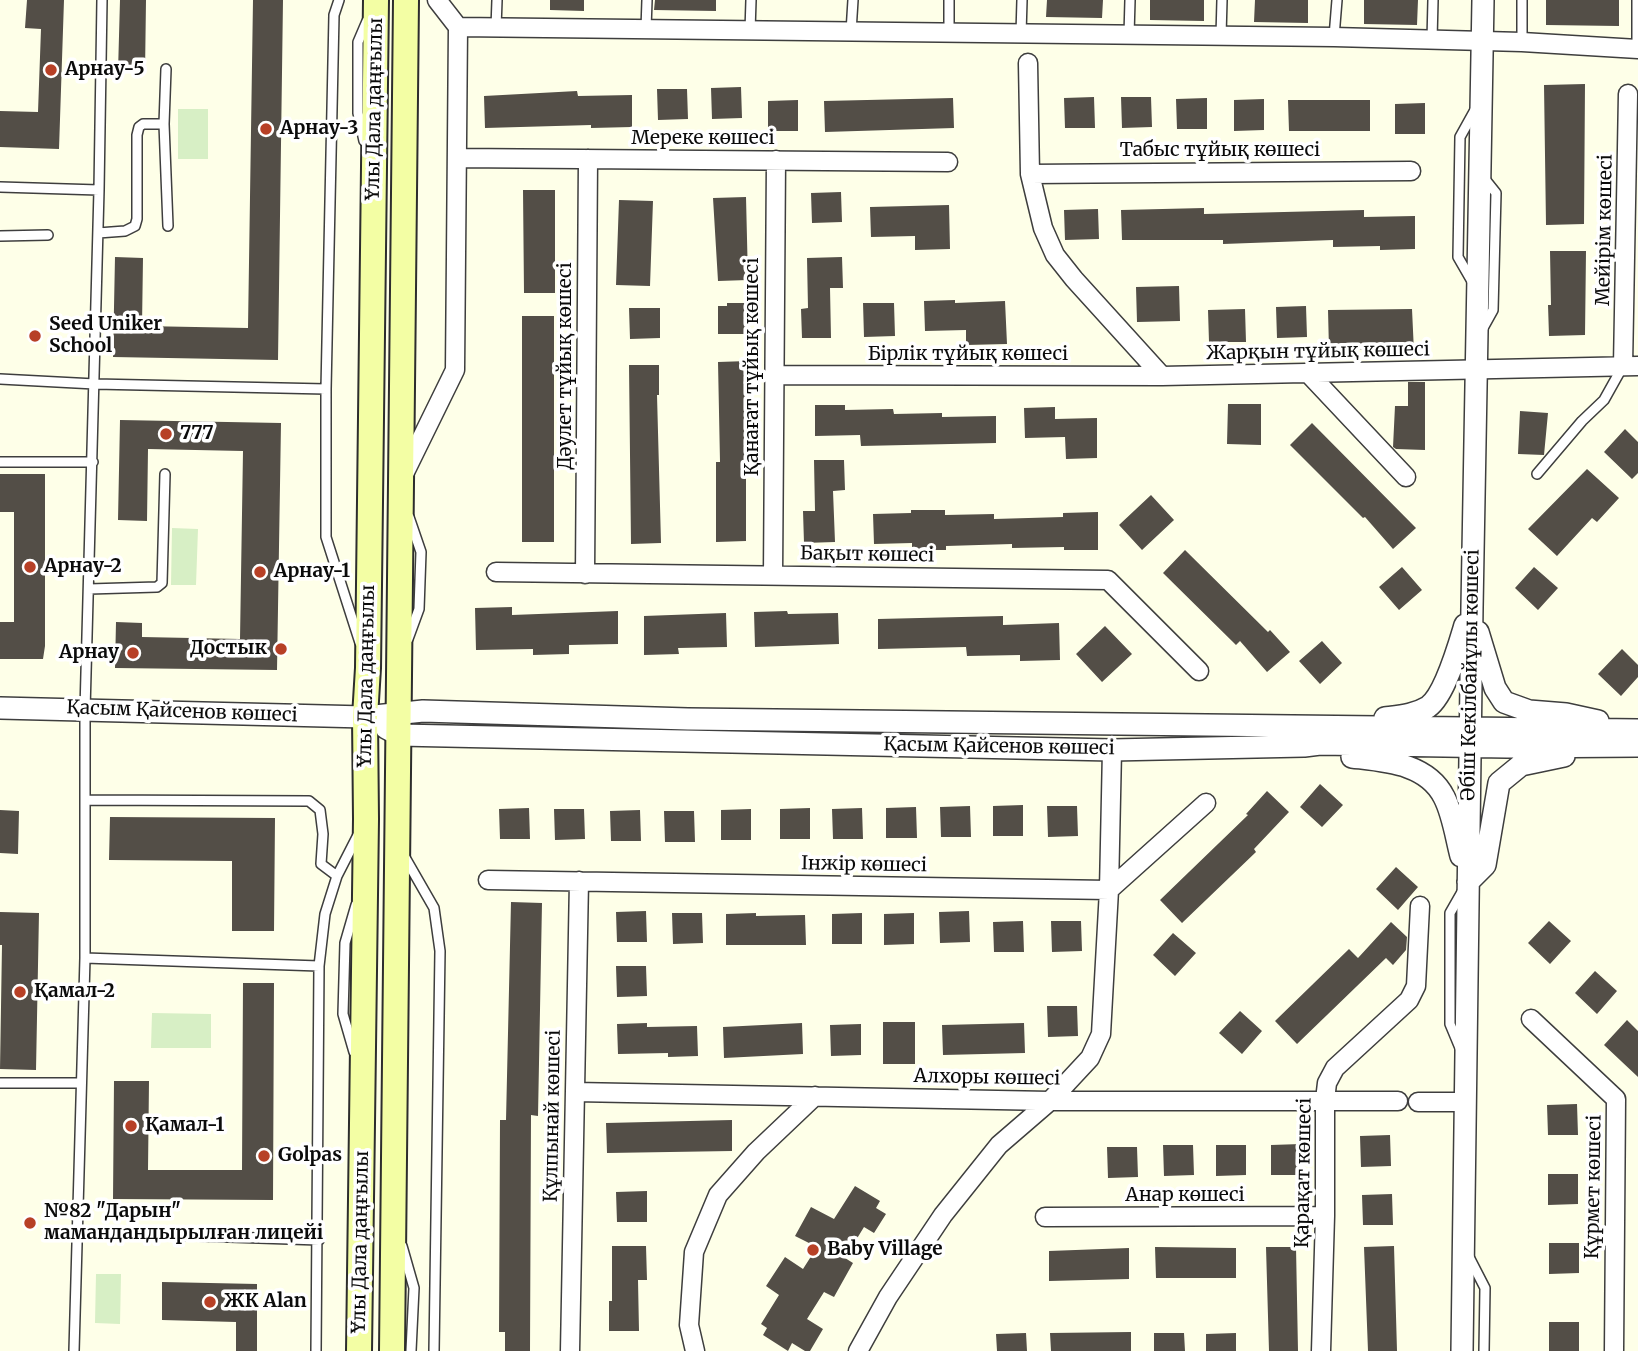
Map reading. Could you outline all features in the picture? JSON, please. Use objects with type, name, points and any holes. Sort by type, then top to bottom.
[{"type":"main road","name":"Ұлы Дала даңғылы","points":[[359,1351],[375,0]]},
{"type":"main road","name":"Ұлы Дала даңғылы","points":[[391,1351],[406,0]]},
{"type":"street","points":[[400,486],[455,370],[458,27],[437,0]]},
{"type":"street","name":"Әбіш Кекілбайұлы көшесі","points":[[1462,1351],[1483,0]]},
{"type":"street","points":[[458,27],[1334,37],[1522,41],[1638,49]]},
{"type":"street","points":[[1028,63],[1030,174],[1043,229],[1055,255],[1074,279],[1162,376]]},
{"type":"street","name":"Мейірім көшесі","points":[[1628,94],[1630,366]]},
{"type":"street","name":"Мереке көшесі","points":[[458,158],[948,162]]},
{"type":"street","name":"Дәулет тұйық көшесі","points":[[585,574],[588,159]]},
{"type":"street","name":"Қанағат тұйық көшесі","points":[[773,575],[776,160]]},
{"type":"street","name":"Табыс тұйық көшесі","points":[[1030,174],[1411,171]]},
{"type":"street","name":"Жарқын тұйық көшесі","points":[[1162,376],[1630,366]]},
{"type":"street","points":[[1309,374],[1406,477]]},
{"type":"street","name":"Бірлік тұйық көшесі","points":[[774,376],[1162,376]]},
{"type":"street","name":"Бақыт көшесі","points":[[496,572],[1108,580],[1199,671]]},
{"type":"street","points":[[1308,737],[1412,715],[1431,705],[1449,675],[1472,607]]},
{"type":"street","points":[[1308,737],[1338,755],[1398,762],[1435,783],[1445,798],[1468,881],[1485,865],[1499,783],[1521,765],[1610,738],[1604,722],[1566,714],[1529,711],[1504,702],[1495,688],[1472,607]]},
{"type":"street","name":"Қасым Қайсенов көшесі","points":[[0,708],[365,717],[399,724],[1112,750],[1308,737]]},
{"type":"street","name":"Қасым Қайсенов көшесі","points":[[399,724],[424,711],[688,719],[1037,722],[1308,737],[1320,744],[1470,738],[1610,738],[1638,730]]},
{"type":"street","name":"Қасым Қайсенов көшесі","points":[[1610,738],[1638,746]]},
{"type":"street","points":[[858,1351],[888,1297],[943,1215],[999,1145],[1050,1101],[1090,1058],[1101,1034],[1109,890],[1112,750]]},
{"type":"street","points":[[1109,890],[1206,803]]},
{"type":"street","name":"Інжір көшесі","points":[[488,880],[1109,890]]},
{"type":"street","name":"Құлпынай көшесі","points":[[570,1351],[579,881]]},
{"type":"street","name":"Қарақат көшесі","points":[[1321,1351],[1327,1083],[1335,1068],[1409,1000],[1416,986],[1420,906]]},
{"type":"street","name":"Құрмет көшесі","points":[[1531,1019],[1616,1099],[1614,1351]]},
{"type":"street","name":"Алхоры көшесі","points":[[575,1092],[1050,1101],[1398,1101]]},
{"type":"street","points":[[695,1351],[689,1325],[694,1252],[719,1195],[756,1152],[815,1096]]},
{"type":"street","points":[[1418,1102],[1465,1102]]},
{"type":"street","name":"Анар көшесі","points":[[1045,1217],[1325,1216]]},
{"type":"lane","points":[[74,1351],[85,957],[85,710],[95,384],[102,0]]},
{"type":"lane","points":[[339,0],[334,15],[326,389],[326,537],[368,668]]},
{"type":"lane","points":[[496,28],[497,0]]},
{"type":"lane","points":[[646,29],[647,0]]},
{"type":"lane","points":[[750,31],[751,0]]},
{"type":"lane","points":[[851,32],[853,0]]},
{"type":"lane","points":[[948,33],[949,0]]},
{"type":"lane","points":[[1021,34],[1022,0]]},
{"type":"lane","points":[[1129,35],[1130,0]]},
{"type":"lane","points":[[1221,36],[1222,0]]},
{"type":"lane","points":[[1334,37],[1337,0]]},
{"type":"lane","points":[[1432,40],[1433,0]]},
{"type":"lane","points":[[1522,0],[1522,41]]},
{"type":"lane","points":[[1637,0],[1638,49]]},
{"type":"lane","points":[[166,69],[164,124],[168,226]]},
{"type":"lane","points":[[1478,291],[1458,257],[1460,137],[1481,99]]},
{"type":"lane","points":[[98,233],[125,231],[135,226],[136,135],[143,124],[164,124]]},
{"type":"lane","points":[[1477,339],[1493,310],[1496,192],[1480,173]]},
{"type":"lane","points":[[0,187],[99,190]]},
{"type":"lane","points":[[0,236],[48,235]]},
{"type":"lane","points":[[1537,474],[1582,421],[1604,400],[1630,366]]},
{"type":"lane","points":[[0,379],[326,389]]},
{"type":"lane","points":[[0,462],[93,462]]},
{"type":"lane","points":[[89,589],[157,587],[162,583],[165,474]]},
{"type":"lane","points":[[86,800],[309,801],[320,810],[323,834],[321,864],[337,876]]},
{"type":"lane","points":[[316,1351],[319,1240],[319,965],[325,914],[337,876],[366,819]]},
{"type":"lane","points":[[398,845],[435,908],[440,951],[434,1351]]},
{"type":"lane","points":[[85,957],[319,965]]},
{"type":"lane","points":[[0,1083],[81,1083]]},
{"type":"lane","points":[[393,1215],[414,1288],[411,1351]]},
{"type":"lane","points":[[78,1232],[319,1240]]},
{"type":"lane","points":[[1463,1245],[1485,1288],[1485,1351]]},
{"type":"green space","points":[[178,109],[208,109],[208,159],[178,159]]},
{"type":"green space","points":[[172,528],[198,529],[196,585],[171,585]]},
{"type":"green space","points":[[152,1013],[211,1014],[211,1048],[151,1048]]},
{"type":"green space","points":[[96,1274],[121,1274],[120,1324],[95,1323]]},
{"type":"building","name":"Арнау-5","points":[[27,0],[64,0],[59,149],[0,147],[0,111],[38,112],[41,29],[25,28]]},
{"type":"building","points":[[120,0],[146,0],[145,73],[118,72]]},
{"type":"building","name":"Арнау-3","points":[[253,0],[283,0],[278,360],[113,357],[115,257],[143,258],[142,326],[248,328]]},
{"type":"building","points":[[550,0],[584,0],[584,11],[550,10]]},
{"type":"building","points":[[655,0],[716,0],[716,11],[654,10]]},
{"type":"building","points":[[1047,0],[1103,0],[1102,18],[1046,17]]},
{"type":"building","points":[[1150,0],[1204,0],[1204,21],[1150,20]]},
{"type":"building","points":[[1255,0],[1308,0],[1308,23],[1254,22]]},
{"type":"building","points":[[1364,0],[1418,0],[1417,25],[1364,24]]},
{"type":"building","points":[[1546,0],[1619,0],[1619,26],[1546,25]]},
{"type":"building","points":[[1585,84],[1584,224],[1546,225],[1544,85]]},
{"type":"building","points":[[741,87],[742,118],[712,119],[711,88]]},
{"type":"building","points":[[657,89],[687,89],[688,119],[658,120]]},
{"type":"building","points":[[577,91],[578,96],[632,95],[632,127],[591,128],[591,125],[485,128],[484,96]]},
{"type":"building","points":[[1094,97],[1095,128],[1065,128],[1064,98]]},
{"type":"building","points":[[1121,97],[1151,97],[1152,127],[1122,128]]},
{"type":"building","points":[[953,98],[954,128],[825,132],[824,101]]},
{"type":"building","points":[[1207,98],[1207,129],[1177,129],[1176,99]]},
{"type":"building","points":[[1264,99],[1264,130],[1234,131],[1234,100]]},
{"type":"building","points":[[798,100],[798,131],[768,131],[768,101]]},
{"type":"building","points":[[1288,100],[1370,100],[1370,131],[1289,131]]},
{"type":"building","points":[[1425,103],[1425,134],[1395,134],[1395,104]]},
{"type":"building","points":[[523,190],[555,190],[555,293],[524,293]]},
{"type":"building","points":[[841,192],[842,222],[812,223],[811,193]]},
{"type":"building","points":[[746,197],[748,280],[718,281],[713,198]]},
{"type":"building","points":[[619,200],[653,201],[650,286],[616,285]]},
{"type":"building","points":[[949,205],[950,249],[915,250],[915,236],[871,237],[870,207]]},
{"type":"building","points":[[1204,208],[1204,214],[1364,210],[1364,217],[1415,216],[1415,249],[1380,250],[1380,246],[1333,247],[1333,240],[1223,244],[1223,240],[1122,240],[1121,210]]},
{"type":"building","points":[[1098,209],[1099,239],[1065,240],[1064,210]]},
{"type":"building","points":[[1550,251],[1586,251],[1585,335],[1549,336]]},
{"type":"building","points":[[842,257],[843,288],[830,288],[831,338],[802,338],[801,309],[808,308],[807,258]]},
{"type":"building","points":[[1179,286],[1180,321],[1137,322],[1136,287]]},
{"type":"building","points":[[955,300],[955,303],[1005,301],[1007,344],[966,345],[966,330],[925,331],[924,301]]},
{"type":"building","points":[[727,303],[748,303],[749,334],[718,334],[718,306],[727,306]]},
{"type":"building","points":[[863,303],[894,303],[895,336],[864,337]]},
{"type":"building","points":[[1306,306],[1307,337],[1277,338],[1276,307]]},
{"type":"building","points":[[629,308],[660,308],[660,338],[630,339]]},
{"type":"building","points":[[1245,309],[1246,342],[1209,342],[1208,310]]},
{"type":"building","points":[[1412,309],[1414,352],[1379,353],[1379,349],[1329,350],[1328,310]]},
{"type":"building","points":[[522,316],[554,316],[554,542],[522,542]]},
{"type":"building","points":[[748,361],[746,541],[716,542],[716,462],[720,462],[718,362]]},
{"type":"building","points":[[629,365],[659,365],[657,395],[661,543],[631,544]]},
{"type":"building","points":[[1408,382],[1425,382],[1425,450],[1393,447],[1395,406],[1408,406]]},
{"type":"building","points":[[1228,404],[1261,404],[1261,445],[1227,444]]},
{"type":"building","points":[[815,405],[845,405],[845,410],[893,409],[894,414],[942,413],[942,417],[996,416],[996,443],[861,446],[860,435],[815,436]]},
{"type":"building","points":[[1055,407],[1055,419],[1097,418],[1097,458],[1066,459],[1065,437],[1025,438],[1024,408]]},
{"type":"building","points":[[1520,411],[1548,413],[1544,455],[1518,454]]},
{"type":"building","name":"Арнау-1","points":[[120,420],[281,423],[277,670],[115,668],[116,622],[142,623],[142,637],[240,639],[243,451],[148,449],[147,521],[118,520]]},
{"type":"building","points":[[1312,423],[1416,528],[1393,549],[1365,517],[1363,518],[1290,445]]},
{"type":"building","points":[[1625,429],[1638,442],[1638,473],[1632,479],[1604,452]]},
{"type":"building","points":[[814,460],[844,460],[845,490],[833,491],[835,542],[804,543],[803,511],[815,511]]},
{"type":"building","points":[[1587,469],[1619,498],[1597,522],[1592,518],[1557,556],[1528,529]]},
{"type":"building","name":"Арнау-2","points":[[0,474],[45,474],[43,659],[0,659],[0,622],[14,622],[14,512],[0,512]]},
{"type":"building","points":[[1151,495],[1174,520],[1142,550],[1119,525]]},
{"type":"building","points":[[911,510],[945,510],[945,515],[994,514],[994,519],[1063,517],[1063,513],[1098,512],[1098,550],[1064,550],[1064,547],[1012,548],[1012,544],[912,550],[912,543],[874,544],[873,514],[911,513]]},
{"type":"building","points":[[1185,550],[1290,652],[1267,672],[1240,641],[1236,645],[1163,573]]},
{"type":"building","points":[[1402,567],[1422,590],[1399,610],[1379,587]]},
{"type":"building","points":[[1534,567],[1558,588],[1538,610],[1515,588]]},
{"type":"building","points":[[512,607],[512,615],[618,611],[618,644],[569,645],[569,654],[533,655],[533,649],[476,650],[475,608]]},
{"type":"building","points":[[787,611],[788,614],[838,613],[839,644],[755,647],[754,612]]},
{"type":"building","points":[[726,613],[727,647],[678,648],[679,654],[644,655],[644,616]]},
{"type":"building","points":[[1003,616],[1003,625],[1059,623],[1060,660],[1020,661],[1020,655],[967,656],[966,647],[878,649],[878,619]]},
{"type":"building","points":[[1105,626],[1132,654],[1102,682],[1076,654]]},
{"type":"building","points":[[1322,641],[1342,663],[1320,684],[1299,661]]},
{"type":"building","points":[[1622,649],[1638,665],[1638,677],[1621,696],[1598,674]]},
{"type":"building","points":[[1320,784],[1343,805],[1322,827],[1300,807]]},
{"type":"building","points":[[1267,791],[1289,812],[1254,849],[1256,852],[1182,923],[1160,900],[1248,815],[1246,814]]},
{"type":"building","points":[[1023,805],[1023,836],[993,836],[993,806]]},
{"type":"building","points":[[970,806],[971,837],[941,837],[940,807]]},
{"type":"building","points":[[1047,806],[1077,806],[1078,836],[1048,837]]},
{"type":"building","points":[[916,807],[917,838],[886,838],[886,808]]},
{"type":"building","points":[[529,808],[530,839],[500,839],[499,809]]},
{"type":"building","points":[[810,808],[810,839],[780,839],[780,809]]},
{"type":"building","points":[[862,808],[863,839],[833,839],[832,809]]},
{"type":"building","points":[[554,809],[584,809],[585,839],[555,840]]},
{"type":"building","points":[[751,809],[751,840],[721,840],[721,810]]},
{"type":"building","points":[[0,810],[19,811],[18,854],[0,853]]},
{"type":"building","points":[[640,810],[641,841],[611,841],[610,811]]},
{"type":"building","points":[[664,811],[694,811],[695,842],[665,842]]},
{"type":"building","points":[[110,817],[275,818],[274,931],[232,931],[232,861],[109,860]]},
{"type":"building","points":[[1396,867],[1418,887],[1398,910],[1376,889]]},
{"type":"building","points":[[511,902],[542,903],[538,1116],[531,1115],[530,1351],[505,1351],[505,1332],[499,1332],[500,1120],[506,1120]]},
{"type":"building","points":[[646,911],[647,942],[617,942],[616,912]]},
{"type":"building","points":[[969,911],[970,942],[940,943],[939,912]]},
{"type":"building","name":"Қамал-2","points":[[0,912],[39,913],[36,1070],[0,1069]]},
{"type":"building","points":[[672,913],[702,913],[703,943],[673,944]]},
{"type":"building","points":[[756,913],[756,916],[805,915],[806,945],[726,945],[726,914]]},
{"type":"building","points":[[862,913],[862,944],[832,944],[832,914]]},
{"type":"building","points":[[914,913],[914,944],[884,945],[884,914]]},
{"type":"building","points":[[1023,921],[1024,952],[994,952],[993,922]]},
{"type":"building","points":[[1051,921],[1081,921],[1082,951],[1052,952]]},
{"type":"building","points":[[1549,921],[1571,941],[1550,964],[1528,943]]},
{"type":"building","points":[[1391,922],[1407,937],[1406,950],[1393,965],[1386,958],[1297,1044],[1275,1021],[1349,949],[1358,958]]},
{"type":"building","points":[[1173,933],[1196,953],[1175,976],[1153,955]]},
{"type":"building","points":[[616,966],[646,966],[647,996],[617,997]]},
{"type":"building","points":[[1595,971],[1617,991],[1597,1014],[1575,993]]},
{"type":"building","name":"Қамал-1","points":[[243,983],[274,983],[273,1200],[113,1199],[114,1081],[149,1081],[148,1170],[242,1170]]},
{"type":"building","points":[[1047,1006],[1077,1006],[1078,1036],[1048,1037]]},
{"type":"building","points":[[1240,1011],[1262,1031],[1242,1054],[1219,1033]]},
{"type":"building","points":[[1627,1020],[1638,1031],[1638,1077],[1604,1045]]},
{"type":"building","points":[[883,1022],[915,1022],[915,1064],[883,1064]]},
{"type":"building","points":[[647,1023],[647,1027],[697,1026],[698,1056],[668,1057],[668,1053],[618,1054],[617,1024]]},
{"type":"building","points":[[802,1023],[803,1054],[724,1058],[723,1027]]},
{"type":"building","points":[[1024,1023],[1025,1053],[943,1055],[942,1025]]},
{"type":"building","points":[[861,1024],[861,1055],[831,1056],[830,1025]]},
{"type":"building","points":[[1577,1104],[1578,1135],[1548,1135],[1547,1105]]},
{"type":"building","points":[[732,1120],[732,1151],[607,1153],[606,1123]]},
{"type":"building","points":[[1390,1135],[1391,1166],[1361,1167],[1360,1136]]},
{"type":"building","points":[[1301,1144],[1302,1175],[1271,1175],[1271,1145]]},
{"type":"building","points":[[1163,1145],[1193,1145],[1194,1175],[1164,1176]]},
{"type":"building","points":[[1216,1145],[1246,1145],[1246,1175],[1216,1176]]},
{"type":"building","points":[[1107,1147],[1137,1147],[1138,1177],[1108,1178]]},
{"type":"building","points":[[1548,1174],[1578,1174],[1578,1204],[1548,1205]]},
{"type":"building","points":[[855,1186],[880,1201],[876,1208],[886,1214],[874,1233],[864,1227],[845,1258],[853,1263],[834,1297],[824,1292],[807,1319],[823,1329],[810,1351],[792,1343],[788,1351],[763,1335],[767,1328],[761,1324],[779,1295],[766,1286],[785,1257],[803,1269],[817,1247],[795,1236],[811,1207],[834,1219]]},
{"type":"building","points":[[647,1191],[647,1222],[617,1222],[616,1192]]},
{"type":"building","points":[[1392,1194],[1393,1225],[1363,1225],[1362,1195]]},
{"type":"building","points":[[1549,1243],[1579,1243],[1579,1273],[1549,1274]]},
{"type":"building","points":[[612,1246],[646,1246],[647,1280],[638,1280],[639,1331],[609,1331]]},
{"type":"building","points":[[1394,1246],[1397,1351],[1368,1351],[1364,1247]]},
{"type":"building","points":[[1155,1247],[1236,1248],[1236,1278],[1156,1278]]},
{"type":"building","points":[[1266,1247],[1296,1247],[1298,1351],[1269,1351]]},
{"type":"building","points":[[1129,1248],[1129,1279],[1049,1281],[1049,1251]]},
{"type":"building","name":"ЖК Alan","points":[[162,1282],[257,1284],[257,1351],[236,1351],[236,1322],[162,1320]]},
{"type":"building","points":[[1549,1322],[1579,1322],[1579,1351],[1549,1351]]},
{"type":"building","points":[[1131,1332],[1131,1351],[1051,1351],[1050,1333]]},
{"type":"building","points":[[1026,1333],[1027,1351],[997,1351],[996,1334]]},
{"type":"building","points":[[1154,1333],[1184,1333],[1185,1351],[1154,1351]]},
{"type":"building","points":[[1236,1333],[1236,1351],[1206,1351],[1206,1334]]},
{"type":"place","name":"Арнау-5","points":[[51,70]]},
{"type":"place","name":"Арнау-3","points":[[266,129]]},
{"type":"place","name":"Seed Uniker School","points":[[35,336]]},
{"type":"place","name":"777","points":[[166,434]]},
{"type":"place","name":"Арнау-2","points":[[30,567]]},
{"type":"place","name":"Арнау-1","points":[[260,572]]},
{"type":"place","name":"Достык","points":[[281,649]]},
{"type":"place","name":"Арнау","points":[[133,653]]},
{"type":"place","name":"Қамал-2","points":[[20,992]]},
{"type":"place","name":"Қамал-1","points":[[131,1126]]},
{"type":"place","name":"Golpas","points":[[264,1156]]},
{"type":"place","name":"№82 \"Дарын\" мамандандырылған лицейі","points":[[30,1223]]},
{"type":"place","name":"Baby Village","points":[[813,1250]]},
{"type":"place","name":"ЖК Alan","points":[[210,1302]]}]
